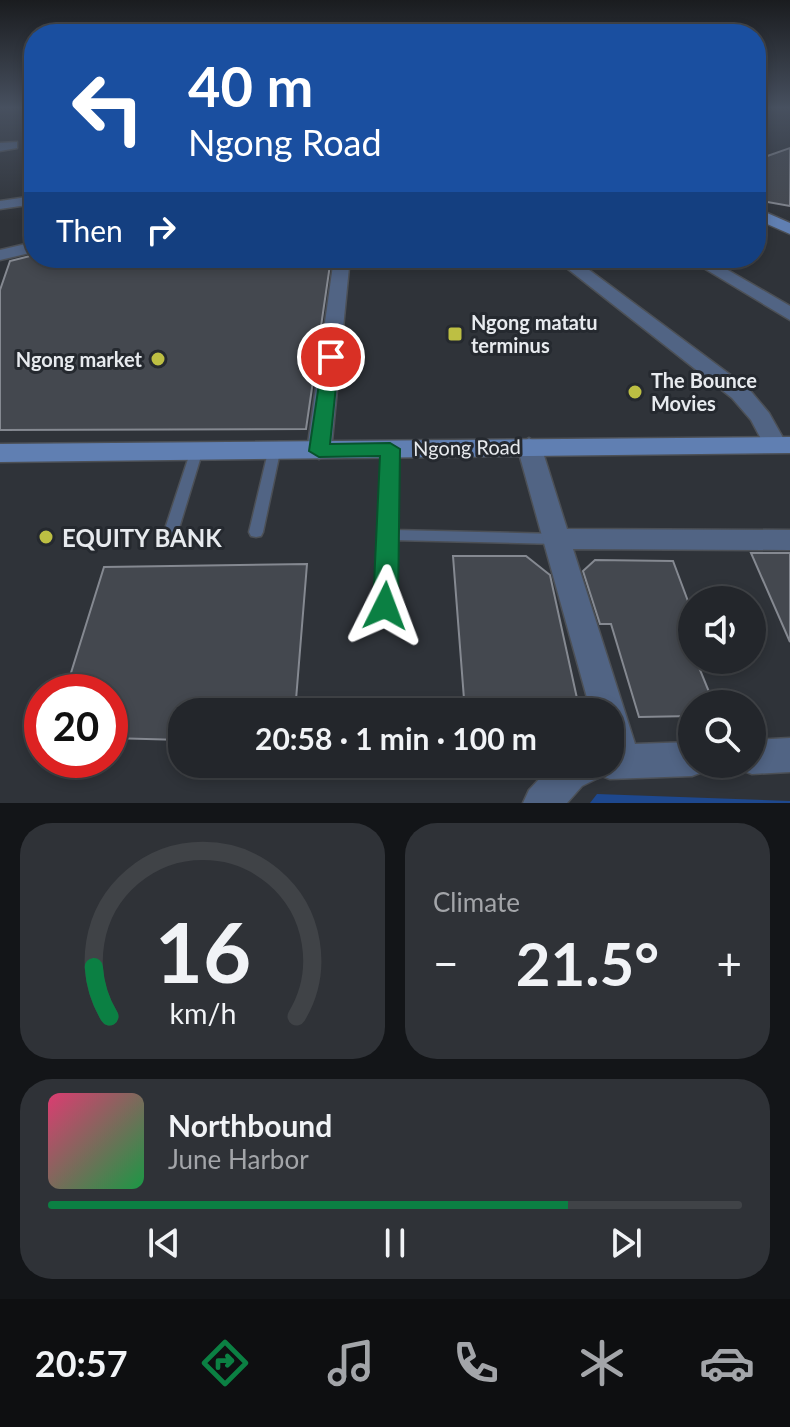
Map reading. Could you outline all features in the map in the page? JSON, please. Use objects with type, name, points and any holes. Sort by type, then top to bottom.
[{"type":"main road","points":[[766,217],[788,225]]},
{"type":"main road","name":"Ngong Road","points":[[0,453],[782,445]]},
{"type":"street","points":[[0,205],[24,201]]},
{"type":"street","points":[[0,255],[24,249]]},
{"type":"street","points":[[319,451],[342,268]]},
{"type":"street","points":[[575,268],[740,393],[782,445]]},
{"type":"street","points":[[712,268],[790,314]]},
{"type":"street","points":[[529,446],[604,698]]},
{"type":"street","points":[[557,539],[790,540]]},
{"type":"street","points":[[766,756],[790,755]]},
{"type":"street","points":[[624,761],[678,759]]},
{"type":"street","points":[[542,803],[564,778]]},
{"type":"lane","points":[[385,606],[390,535],[390,449]]},
{"type":"lane","points":[[256,532],[274,452]]},
{"type":"lane","points":[[170,535],[196,453]]},
{"type":"lane","points":[[390,535],[557,539]]},
{"type":"shaded area","points":[[597,794],[790,801],[790,803],[590,803]]},
{"type":"building","points":[[790,148],[790,206],[766,202],[766,156]]},
{"type":"building","name":"Ngong market","points":[[24,258],[24,268],[330,268],[306,429],[0,430],[0,290],[10,261]]},
{"type":"building","points":[[751,553],[790,553],[790,642],[766,586]]},
{"type":"building","points":[[453,556],[526,556],[550,575],[577,698],[464,698]]},
{"type":"building","points":[[595,560],[673,561],[682,586],[678,586],[678,674],[702,674],[708,690],[678,690],[678,716],[639,717],[611,624],[600,624],[583,571]]},
{"type":"building","points":[[307,564],[296,698],[168,698],[168,740],[128,738],[128,674],[71,674],[104,567]]},
{"type":"place","name":"Ngong matatu terminus","points":[[455,334]]},
{"type":"place","name":"Ngong market","points":[[158,359]]},
{"type":"place","name":"The Bounce Movies","points":[[635,392]]},
{"type":"place","name":"EQUITY BANK","points":[[46,537]]},
{"type":"route","points":[[331,357],[319,451],[390,449],[390,535],[385,606]]}]
